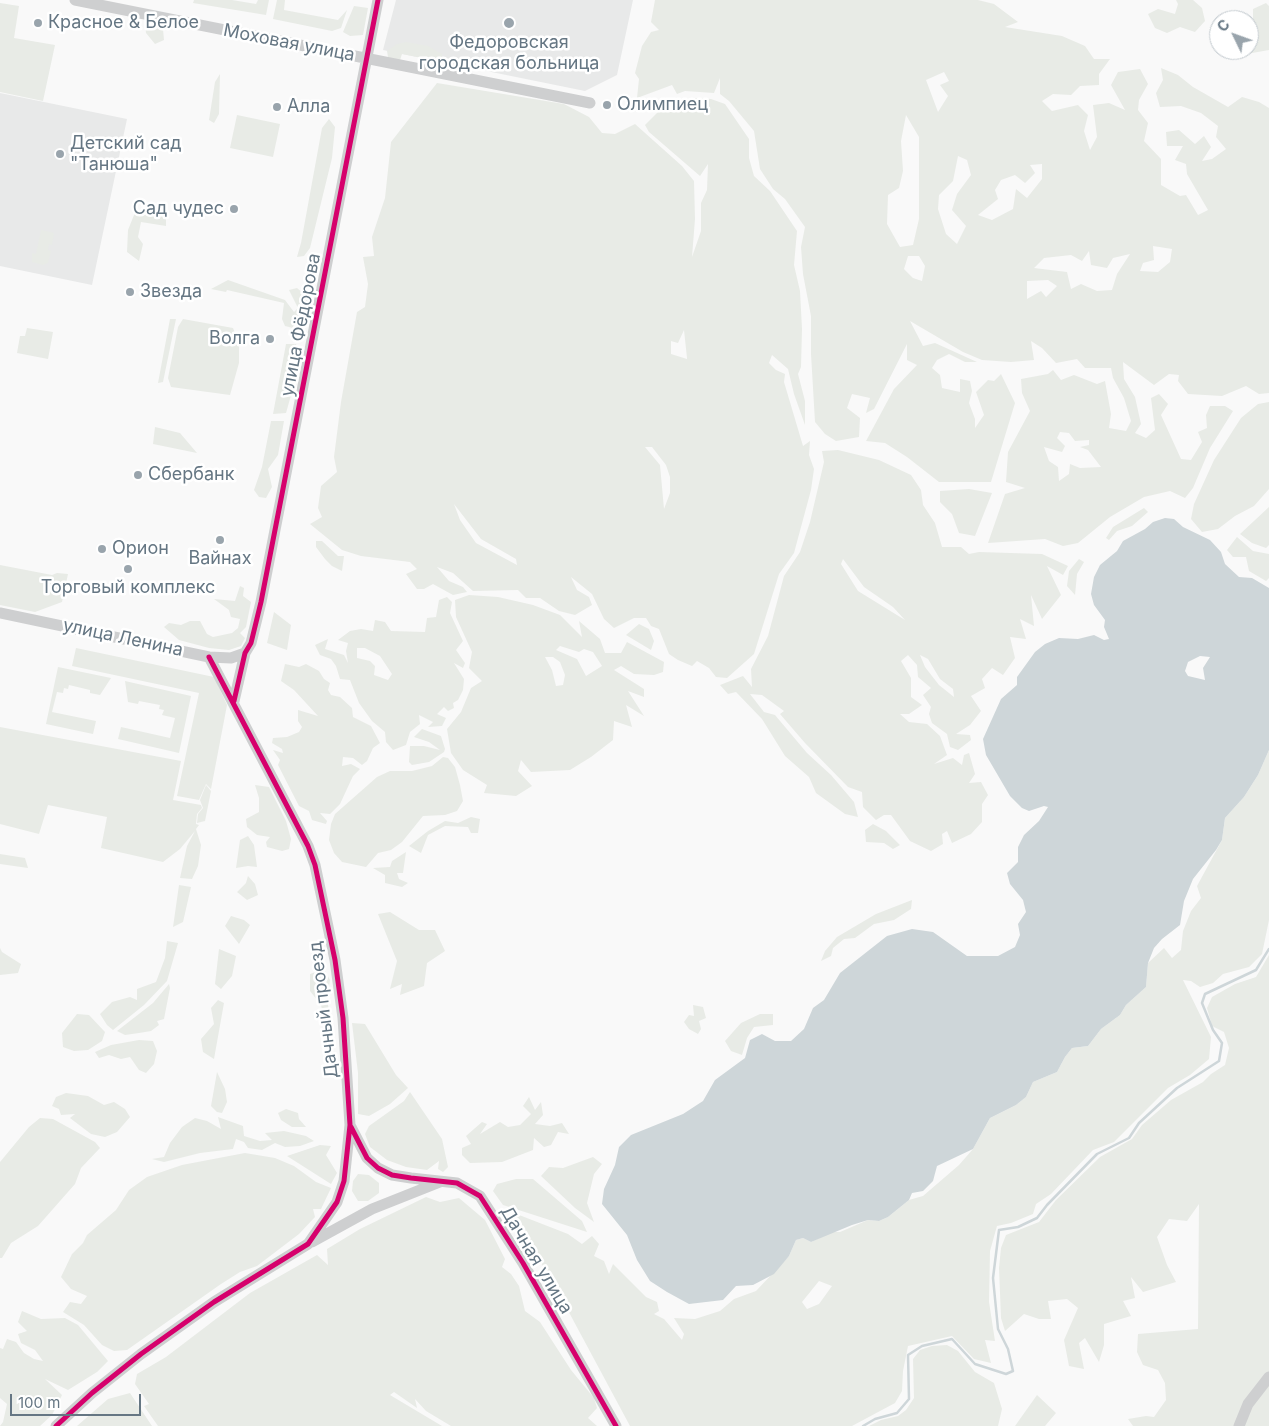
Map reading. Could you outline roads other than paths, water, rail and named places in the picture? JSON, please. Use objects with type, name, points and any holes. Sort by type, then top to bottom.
[{"type":"street","name":"Моховая улица","points":[[75,0],[590,103]]},
{"type":"street","name":"улица Фёдорова","points":[[234,701],[245,653],[251,644],[261,602],[378,0]]},
{"type":"street","name":"улица Ленина","points":[[0,613],[209,657],[231,658],[245,653]]},
{"type":"street","name":"Дачный проезд","points":[[209,657],[234,701],[308,846],[315,865],[335,960],[343,1018],[350,1125]]},
{"type":"street","name":"Дачная улица","points":[[350,1125],[363,1153],[378,1168],[392,1174],[410,1178],[458,1183],[480,1196],[616,1426]]},
{"type":"street","points":[[308,1244],[337,1202],[348,1162],[350,1125]]},
{"type":"street","points":[[56,1426],[92,1393],[141,1354],[214,1302],[308,1244],[372,1209],[442,1181]]},
{"type":"street","points":[[1239,1426],[1248,1404],[1269,1377]]},
{"type":"waterway","points":[[863,1426],[875,1419],[897,1413],[909,1399],[908,1355],[922,1346],[952,1339],[975,1364],[1006,1374],[1013,1371],[1008,1349],[998,1329],[993,1278],[999,1230],[1018,1227],[1037,1218],[1047,1205],[1097,1154],[1129,1138],[1139,1123],[1177,1088],[1219,1061],[1222,1043],[1213,1030],[1202,1003],[1205,994],[1256,970],[1269,949]]},
{"type":"place","name":"Красное & Белое","points":[[38,23]]},
{"type":"place","name":"Федоровская городская больница","points":[[509,23]]},
{"type":"place","name":"Олимпиец","points":[[607,105]]},
{"type":"place","name":"Алла","points":[[277,107]]},
{"type":"place","name":"Детский сад \"Танюша\"","points":[[60,154]]},
{"type":"place","name":"Сад чудес","points":[[234,209]]},
{"type":"place","name":"Звезда","points":[[130,292]]},
{"type":"place","name":"Волга","points":[[270,339]]},
{"type":"place","name":"Сбербанк","points":[[138,475]]},
{"type":"place","name":"Вайнах","points":[[220,540]]},
{"type":"place","name":"Орион","points":[[102,549]]},
{"type":"place","name":"Торговый комплекс","points":[[128,569]]}]
